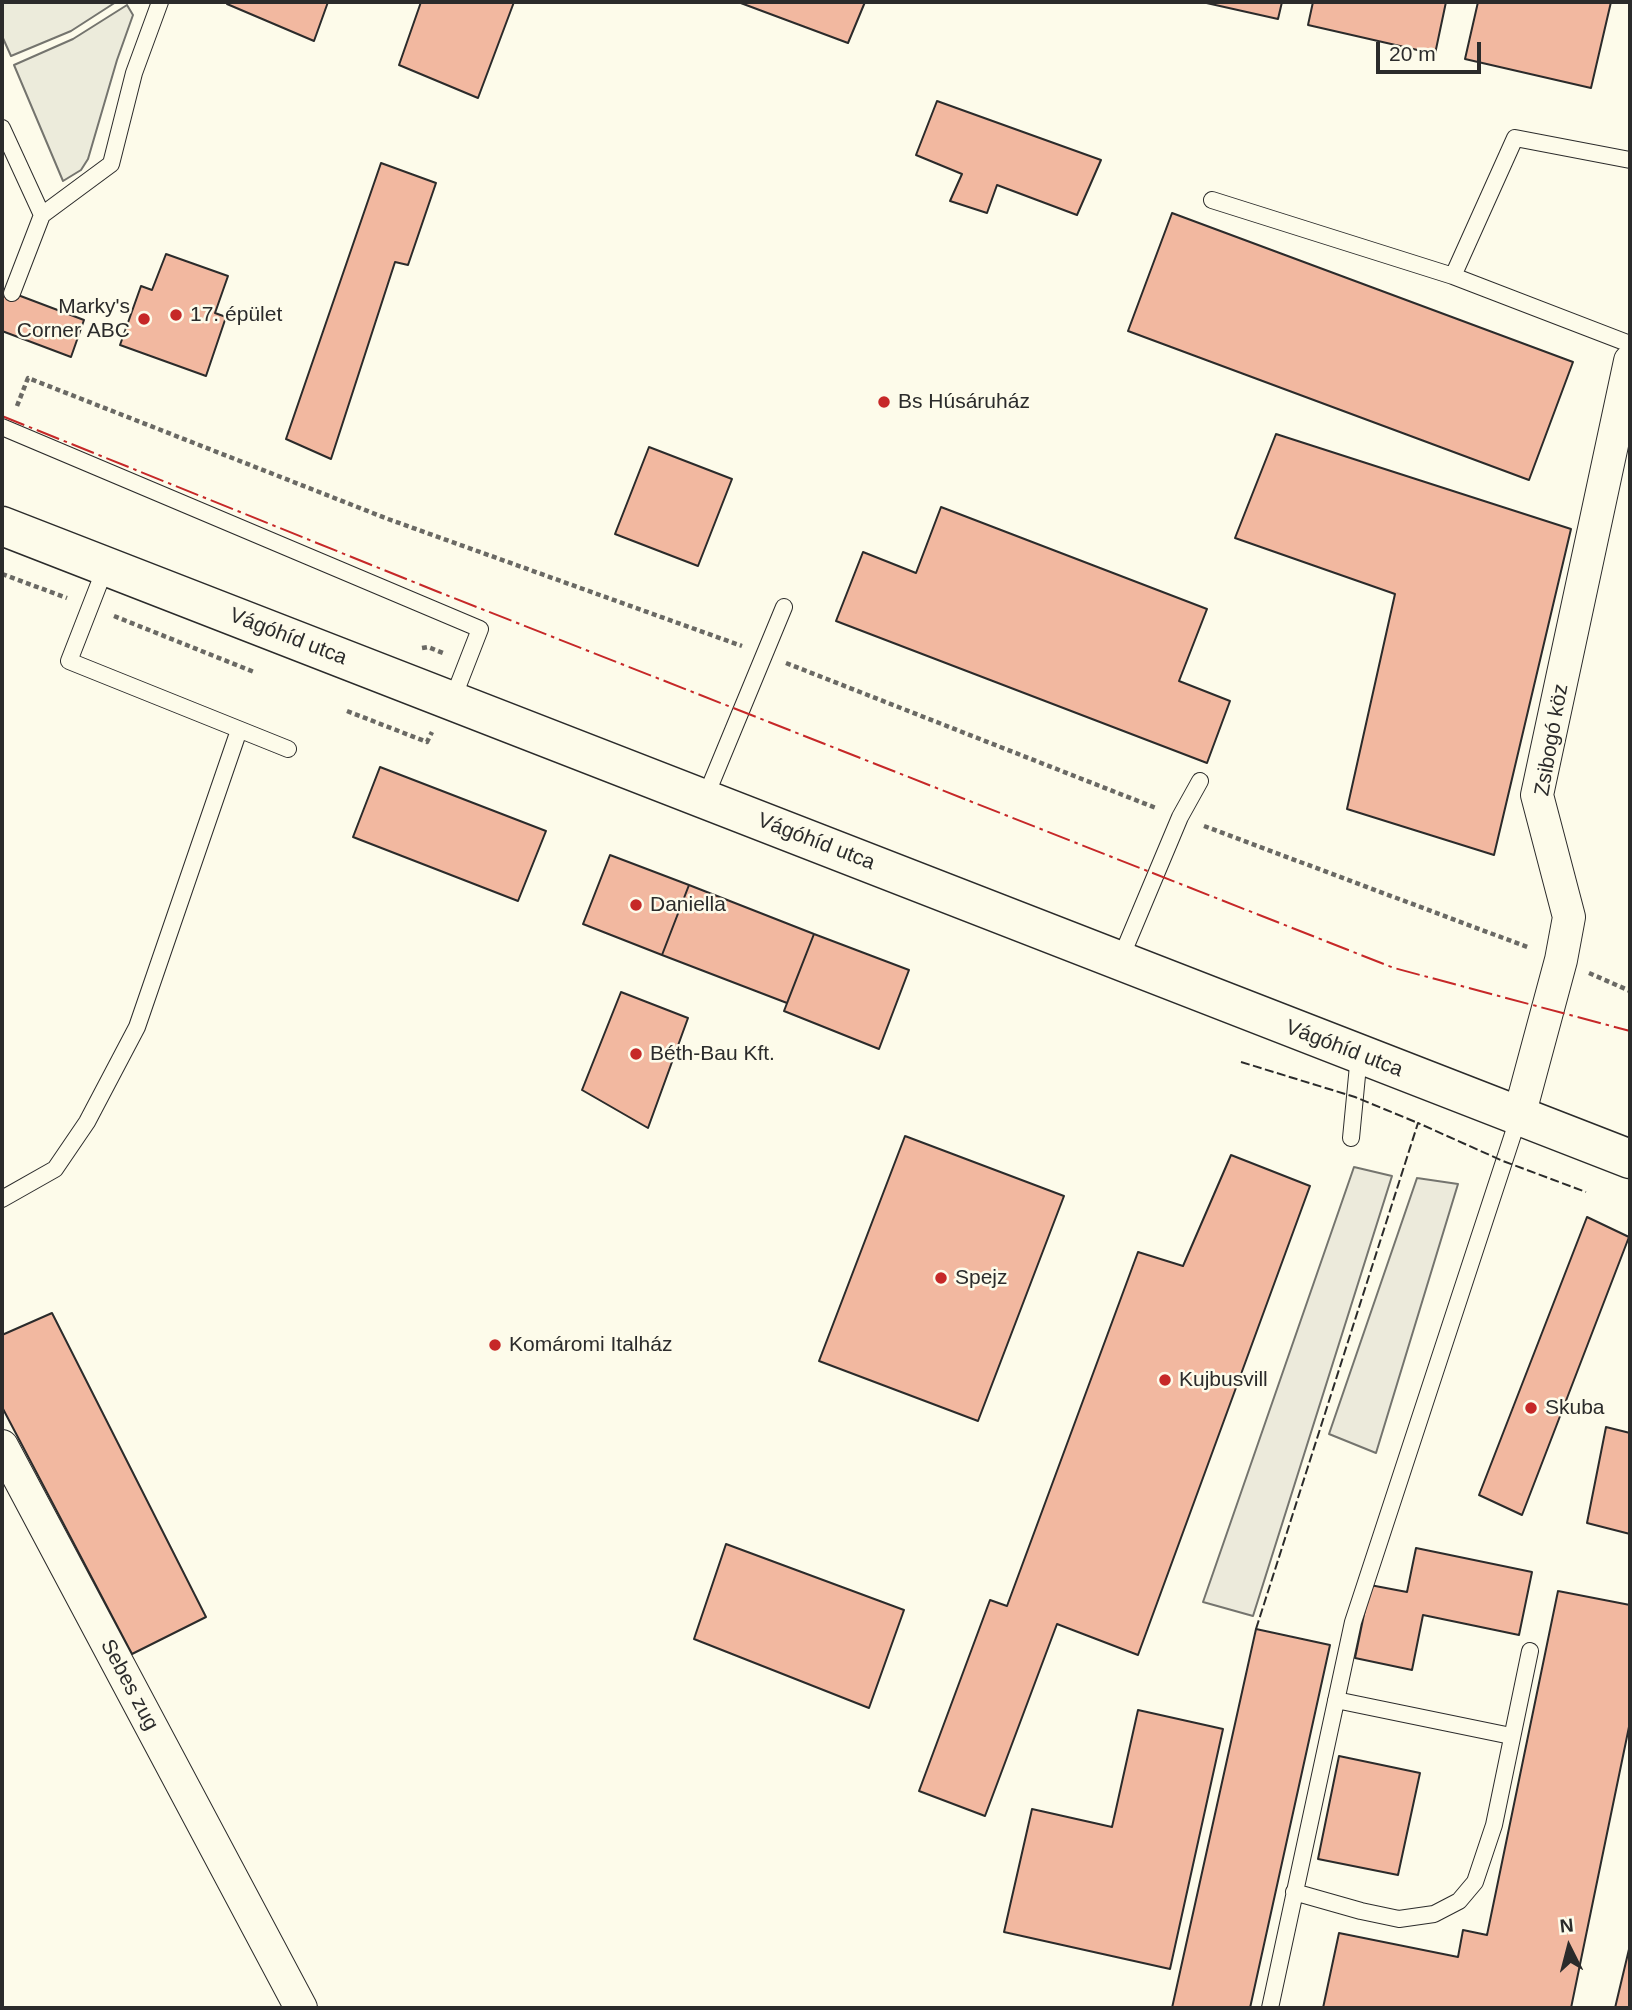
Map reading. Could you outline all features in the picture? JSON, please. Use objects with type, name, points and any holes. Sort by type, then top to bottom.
[{"type":"main road","name":"Vágóhíd utca","points":[[2,526],[1630,1160]]},
{"type":"street","name":"Zsibogó köz","points":[[1518,1115],[1562,960],[1569,917],[1537,795],[1630,361]]},
{"type":"street","name":"Sebes zug","points":[[2,1446],[301,2008]]},
{"type":"lane","points":[[12,293],[42,215],[111,164],[134,73],[160,2]]},
{"type":"lane","points":[[2,128],[42,215]]},
{"type":"lane","points":[[1453,276],[1515,138],[1630,160]]},
{"type":"lane","points":[[1212,200],[1453,276],[1630,344]]},
{"type":"lane","points":[[2,427],[480,629],[452,701]]},
{"type":"lane","points":[[106,566],[69,661],[288,749]]},
{"type":"lane","points":[[704,799],[784,607]]},
{"type":"lane","points":[[2,1199],[55,1170],[86,1122],[136,1027],[239,730]]},
{"type":"lane","points":[[1120,960],[1180,817],[1200,781]]},
{"type":"lane","points":[[1351,1138],[1359,1055]]},
{"type":"lane","points":[[1269,2008],[1353,1622],[1518,1115]]},
{"type":"lane","points":[[1294,1892],[1399,1919],[1434,1914],[1459,1901],[1475,1882],[1493,1825],[1530,1651]]},
{"type":"lane","points":[[1336,1700],[1511,1736]]},
{"type":"path","points":[[28,378],[388,519],[764,654],[1180,817],[1562,960],[1630,991]]},
{"type":"path","points":[[2,574],[254,672]]},
{"type":"path","points":[[347,711],[427,742]]},
{"type":"shaded area","points":[[2,2],[116,2],[71,31],[11,56],[2,36]]},
{"type":"shaded area","points":[[127,5],[133,15],[88,159],[81,170],[63,181],[14,65],[73,39]]},
{"type":"shaded area","points":[[1354,1167],[1392,1176],[1253,1616],[1203,1602]]},
{"type":"shaded area","points":[[1417,1178],[1458,1184],[1376,1453],[1329,1434]]},
{"type":"building","points":[[328,2],[314,41],[227,4]]},
{"type":"building","points":[[421,2],[514,2],[478,98],[399,65]]},
{"type":"building","points":[[738,2],[865,2],[848,43]]},
{"type":"building","points":[[1202,2],[1282,2],[1278,19]]},
{"type":"building","points":[[1313,2],[1446,2],[1435,54],[1308,25]]},
{"type":"building","points":[[1478,2],[1611,2],[1591,88],[1465,59]]},
{"type":"building","points":[[937,101],[1101,160],[1077,215],[997,185],[987,213],[950,201],[962,174],[916,155]]},
{"type":"building","points":[[381,163],[436,183],[408,265],[395,262],[331,459],[286,439]]},
{"type":"building","points":[[1172,213],[1573,362],[1529,480],[1128,331]]},
{"type":"building","name":"17. épület","points":[[166,254],[228,276],[215,313],[226,317],[206,376],[120,345],[141,286],[152,290]]},
{"type":"building","points":[[2,289],[84,320],[71,357],[2,331]]},
{"type":"building","points":[[1276,434],[1571,529],[1494,855],[1347,809],[1395,594],[1235,538]]},
{"type":"building","points":[[649,447],[732,479],[698,566],[615,534]]},
{"type":"building","points":[[941,507],[1207,609],[1179,681],[1230,701],[1207,763],[836,621],[863,552],[916,573]]},
{"type":"building","points":[[380,767],[546,831],[518,901],[353,837]]},
{"type":"building","name":"Daniella","points":[[610,855],[689,885],[662,955],[583,924]]},
{"type":"building","points":[[689,885],[814,934],[787,1003],[662,955]]},
{"type":"building","points":[[814,934],[909,970],[879,1049],[784,1011]]},
{"type":"building","name":"Béth-Bau Kft.","points":[[621,992],[688,1018],[648,1128],[582,1090]]},
{"type":"building","name":"Spejz","points":[[905,1136],[1064,1196],[978,1421],[819,1361]]},
{"type":"building","name":"Kujbusvill","points":[[1231,1155],[1310,1186],[1138,1655],[1057,1624],[985,1816],[919,1791],[990,1600],[1007,1606],[1138,1252],[1183,1266]]},
{"type":"building","points":[[1587,1217],[1629,1237],[1522,1515],[1479,1495]]},
{"type":"building","points":[[52,1313],[206,1617],[132,1654],[2,1407],[2,1335]]},
{"type":"building","points":[[1606,1427],[1630,1433],[1630,1534],[1587,1523]]},
{"type":"building","points":[[726,1544],[904,1610],[869,1708],[694,1639]]},
{"type":"building","points":[[1416,1548],[1532,1572],[1519,1635],[1423,1615],[1412,1670],[1355,1658],[1370,1585],[1407,1592]]},
{"type":"building","points":[[1558,1591],[1630,1605],[1630,1722],[1571,2008],[1323,2008],[1339,1933],[1458,1957],[1463,1930],[1487,1935]]},
{"type":"building","points":[[1256,1629],[1330,1645],[1250,2008],[1172,2008]]},
{"type":"building","points":[[1138,1710],[1223,1729],[1170,1969],[1004,1932],[1032,1809],[1112,1827]]},
{"type":"building","points":[[1339,1756],[1420,1773],[1398,1875],[1318,1859]]},
{"type":"building","points":[[1630,1945],[1630,2008],[1615,2008]]},
{"type":"fence","points":[[1241,1062],[1355,1097],[1418,1123]]},
{"type":"fence","points":[[1256,1629],[1418,1123],[1503,1161],[1586,1192]]},
{"type":"power","points":[[2,416],[436,591],[1394,968],[1630,1031]]},
{"type":"place","name":"17. épület","points":[[176,315]]},
{"type":"place","name":"Marky's Corner ABC","points":[[144,319]]},
{"type":"place","name":"Bs Húsáruház","points":[[884,402]]},
{"type":"place","name":"Daniella","points":[[636,905]]},
{"type":"place","name":"Béth-Bau Kft.","points":[[636,1054]]},
{"type":"place","name":"Spejz","points":[[941,1278]]},
{"type":"place","name":"Komáromi Italház","points":[[495,1345]]},
{"type":"place","name":"Kujbusvill","points":[[1165,1380]]},
{"type":"place","name":"Skuba","points":[[1531,1408]]}]
